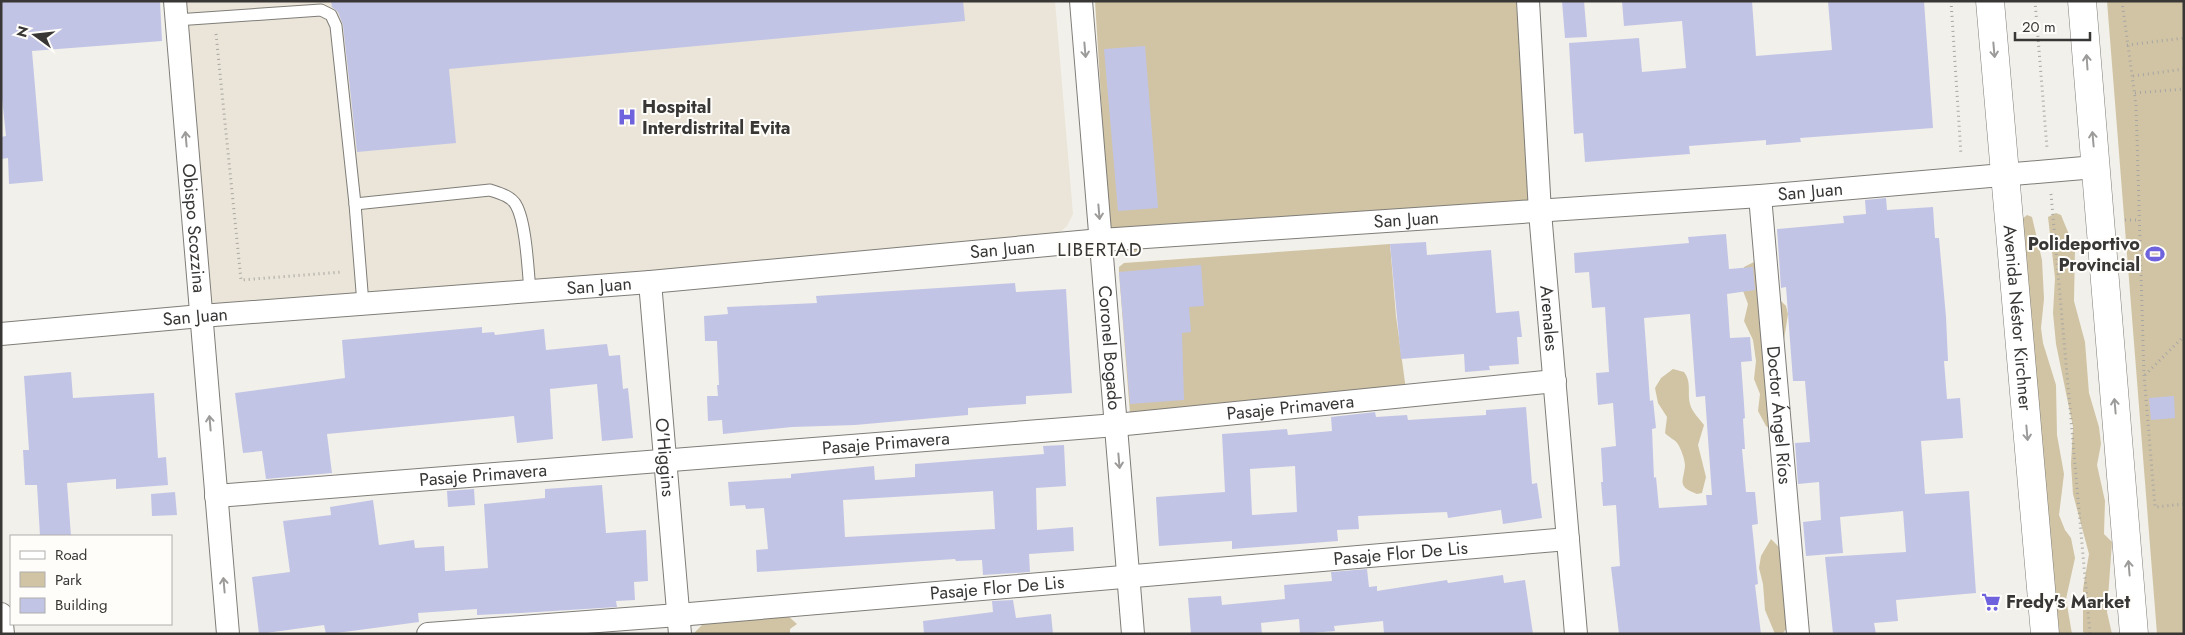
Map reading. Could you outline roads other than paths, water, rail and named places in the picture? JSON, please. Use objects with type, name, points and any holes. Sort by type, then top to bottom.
[{"type":"main road","name":"Avenida Néstor Kirchner","points":[[1990,1],[2045,634]]},
{"type":"main road","points":[[2082,1],[2134,634]]},
{"type":"street","name":"Coronel Bogado","points":[[1081,1],[1133,634]]},
{"type":"street","name":"Arenales","points":[[1528,1],[1540,212],[1576,634]]},
{"type":"street","name":"Obispo Scozzina","points":[[175,11],[228,634]]},
{"type":"street","name":"San Juan","points":[[1,334],[201,316],[650,282],[1101,240],[1760,196],[2095,167]]},
{"type":"street","name":"Doctor Ángel Ríos","points":[[1760,196],[1798,634]]},
{"type":"street","name":"O'Higgins","points":[[650,282],[679,625]]},
{"type":"street","name":"Pasaje Primavera","points":[[216,496],[1116,425],[1555,381]]},
{"type":"street","name":"Pasaje Flor De Lis","points":[[428,634],[679,625],[1129,577],[1568,539]]},
{"type":"street","points":[[1,614],[3,634]]},
{"type":"lane","points":[[175,11],[214,17],[321,10],[331,15],[336,26],[355,204],[363,304]]},
{"type":"lane","points":[[355,204],[490,190],[505,195],[516,204],[521,220],[530,291]]},
{"type":"place","name":"Hospital Interdistrital Evita","points":[[627,117]]},
{"type":"place","name":"Polideportivo Provincial","points":[[2155,254]]},
{"type":"place","name":"Fredy's Market","points":[[1991,602]]},
{"type":"district","name":"LIBERTAD","points":[[1100,249]]}]
